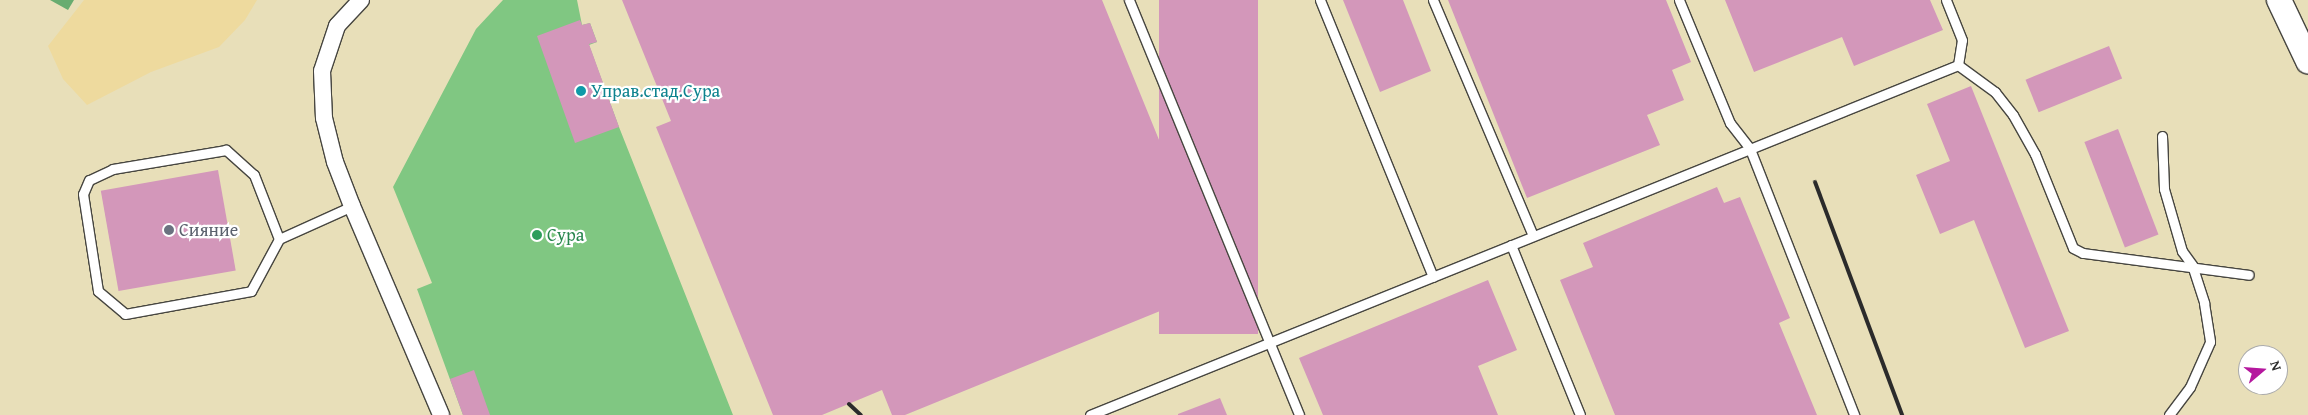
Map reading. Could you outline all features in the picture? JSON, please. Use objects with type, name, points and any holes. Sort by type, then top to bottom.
[{"type":"main road","points":[[2279,0],[2308,61]]},
{"type":"street","points":[[361,0],[337,26],[322,71],[324,118],[335,162],[352,206],[441,415]]},
{"type":"lane","points":[[1129,0],[1299,415]]},
{"type":"lane","points":[[1320,0],[1433,277]]},
{"type":"lane","points":[[1433,0],[1533,236]]},
{"type":"lane","points":[[1679,0],[1730,123],[1750,149],[1854,415]]},
{"type":"lane","points":[[1946,0],[1962,40],[1958,65]]},
{"type":"lane","points":[[1090,415],[1958,65]]},
{"type":"lane","points":[[1958,65],[1995,92],[2013,115],[2035,154],[2074,248],[2083,253],[2192,265],[2249,275]]},
{"type":"lane","points":[[2162,136],[2164,189],[2182,251],[2192,265],[2204,303],[2210,342],[2190,387],[2169,415]]},
{"type":"lane","points":[[279,239],[254,175],[226,150],[113,169],[89,180],[83,194],[98,291],[125,314],[251,291],[279,239],[352,206]]},
{"type":"lane","points":[[1511,246],[1580,415]]},
{"type":"green space","points":[[50,0],[74,0],[68,10]]},
{"type":"green space","name":"Сура","points":[[503,0],[577,0],[582,25],[590,23],[597,42],[589,45],[619,127],[733,415],[463,415],[417,289],[432,283],[393,187],[476,29]]},
{"type":"sand","points":[[84,0],[257,0],[245,20],[219,47],[151,72],[87,105],[63,79],[48,46]]},
{"type":"building","points":[[622,0],[1102,0],[1219,287],[905,415],[892,415],[882,390],[822,415],[773,415],[656,127],[671,121]]},
{"type":"building","points":[[1159,0],[1258,0],[1258,334],[1159,334]]},
{"type":"building","points":[[1343,0],[1403,0],[1431,71],[1380,92]]},
{"type":"building","points":[[1448,0],[1666,0],[1691,62],[1672,70],[1684,100],[1647,115],[1660,145],[1527,198]]},
{"type":"building","points":[[1725,0],[1930,0],[1943,30],[1854,66],[1842,37],[1754,72]]},
{"type":"building","name":"Управ.стад.Сура","points":[[580,20],[582,25],[590,23],[597,42],[589,44],[619,127],[575,143],[537,36]]},
{"type":"building","points":[[2109,46],[2122,78],[2039,112],[2026,80]]},
{"type":"building","points":[[1971,86],[2069,331],[2025,348],[1974,220],[1940,234],[1916,175],[1950,161],[1927,104]]},
{"type":"building","points":[[2118,129],[2158,234],[2125,247],[2084,142]]},
{"type":"building","name":"Сияние","points":[[218,170],[236,270],[119,291],[101,191]]},
{"type":"building","points":[[1717,187],[1724,203],[1740,197],[1790,318],[1779,323],[1817,415],[1615,415],[1560,280],[1593,267],[1583,243]]},
{"type":"building","points":[[1488,280],[1517,350],[1478,366],[1498,415],[1323,415],[1299,358]]},
{"type":"building","points":[[474,370],[490,415],[463,415],[450,379]]},
{"type":"building","points":[[1220,398],[1227,415],[1178,415],[1178,414]]},
{"type":"railway","points":[[1815,182],[1902,415]]},
{"type":"railway","points":[[849,404],[861,415]]},
{"type":"place","name":"Управ.стад.Сура","points":[[581,91]]},
{"type":"place","name":"Сияние","points":[[169,230]]},
{"type":"place","name":"Сура","points":[[537,235]]}]
